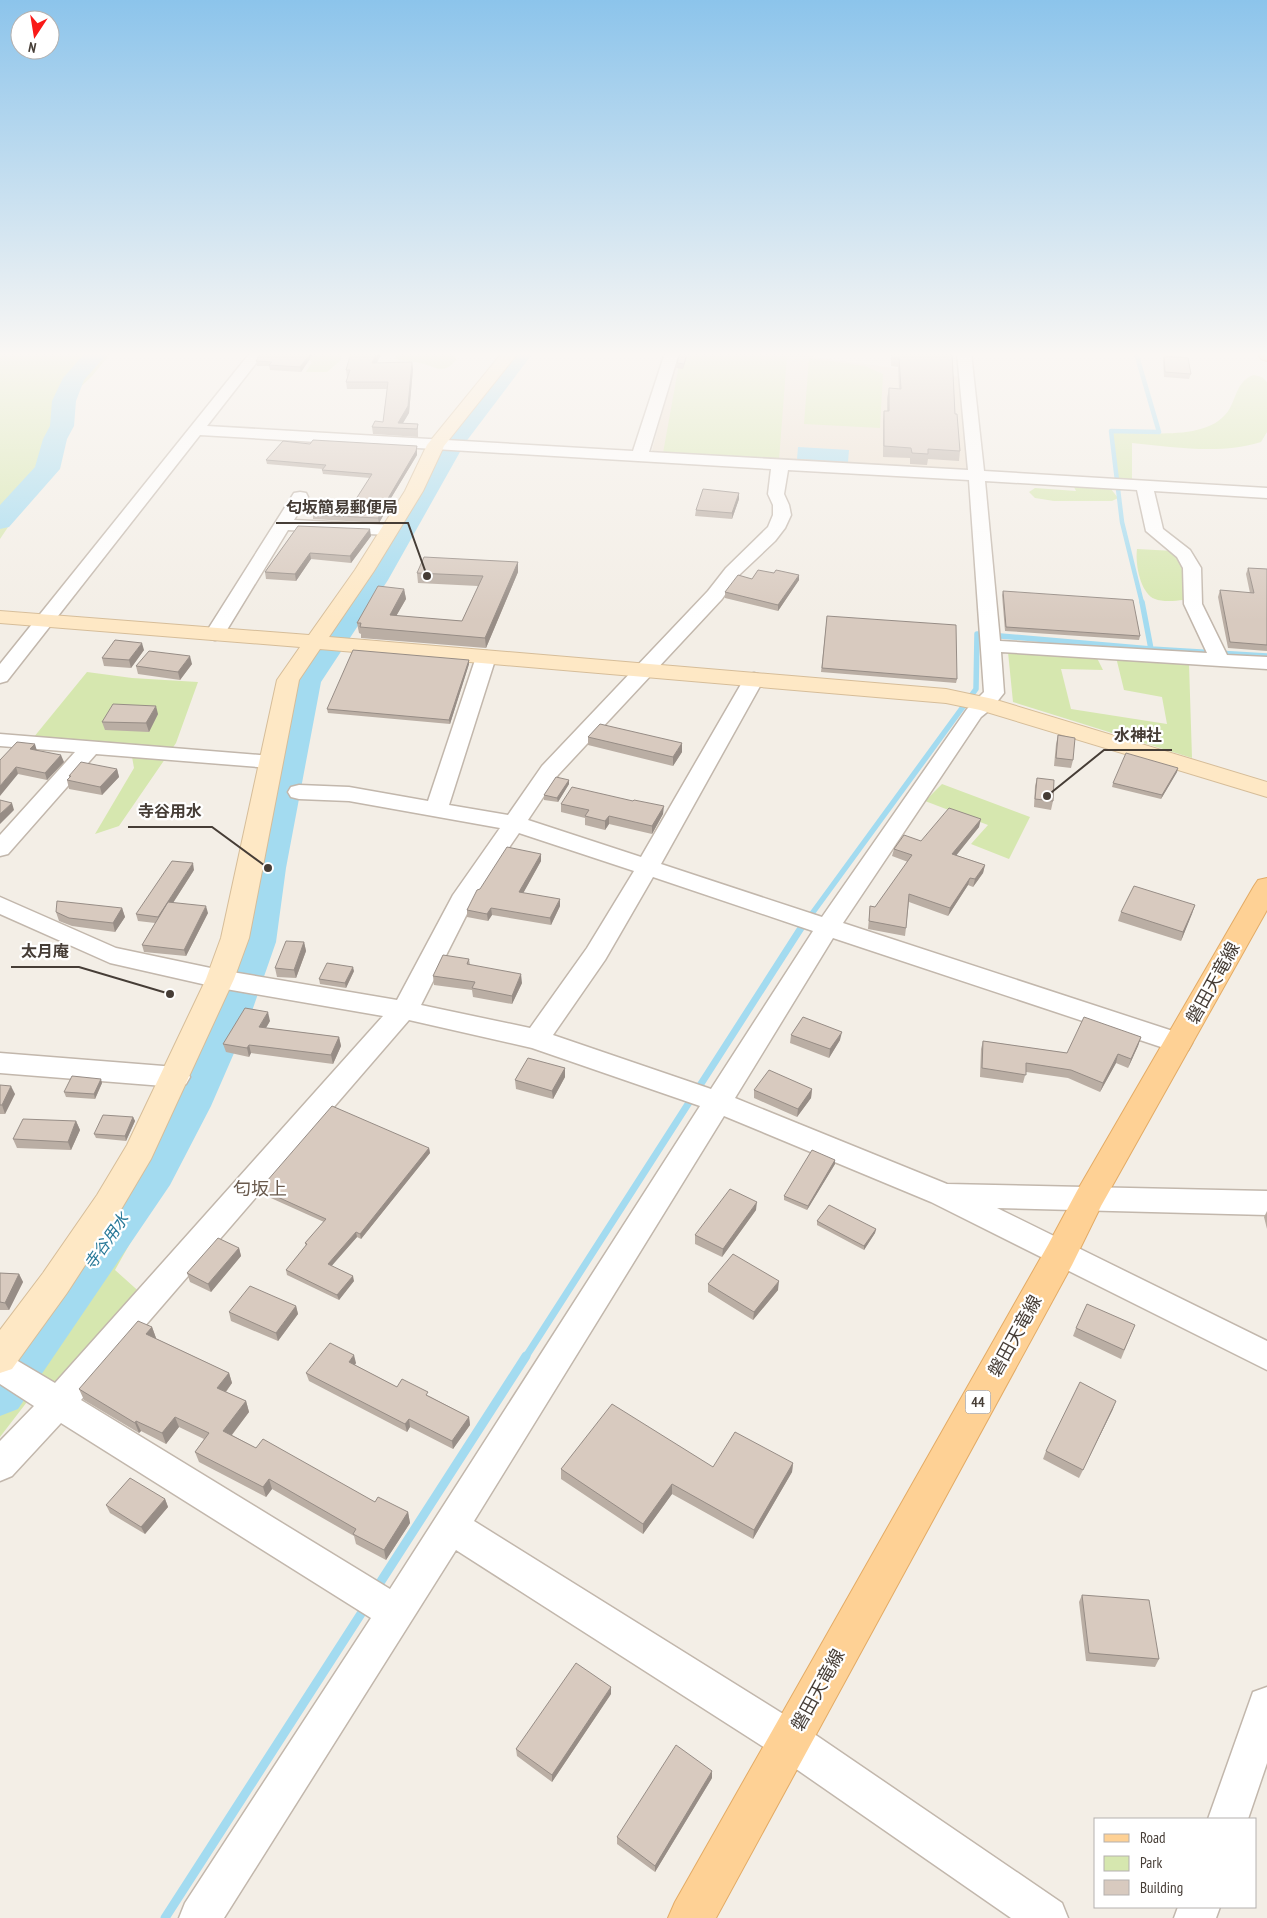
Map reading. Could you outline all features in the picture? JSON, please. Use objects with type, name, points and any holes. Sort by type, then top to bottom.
[{"type":"main road","name":"磐田天竜線","points":[[691,1918],[1060,1255],[1088,1200],[1267,886]]},
{"type":"street","points":[[0,677],[186,443]]},
{"type":"street","points":[[403,443],[1267,493]]},
{"type":"street","points":[[0,1358],[55,1283],[108,1204],[140,1150],[176,1077],[220,979],[235,938],[288,680],[361,575],[414,491],[438,443]]},
{"type":"street","points":[[639,457],[644,443]]},
{"type":"street","points":[[200,1918],[396,1613],[827,928],[974,713],[994,693],[992,646],[973,443]]},
{"type":"street","points":[[0,1464],[58,1403],[410,1002],[465,895],[550,770],[715,595],[732,572],[776,528],[782,515],[781,505],[776,494],[780,465]]},
{"type":"street","points":[[1144,486],[1155,531],[1184,554],[1192,568],[1193,604],[1219,660]]},
{"type":"street","points":[[215,634],[300,497]]},
{"type":"street","points":[[282,524],[389,530]]},
{"type":"street","points":[[0,617],[946,696],[985,704],[1267,790]]},
{"type":"street","points":[[992,646],[1267,663]]},
{"type":"street","points":[[436,809],[486,657]]},
{"type":"street","points":[[536,1039],[592,960],[647,868],[754,679]]},
{"type":"street","points":[[0,740],[271,762]]},
{"type":"street","points":[[0,849],[90,747]]},
{"type":"street","points":[[299,792],[349,794],[513,823],[1179,1043]]},
{"type":"street","points":[[0,905],[110,955],[220,979],[403,1010],[536,1039],[718,1102],[941,1194],[1060,1255],[1267,1356]]},
{"type":"street","points":[[0,1063],[176,1077]]},
{"type":"street","points":[[941,1194],[1088,1200],[1267,1203]]},
{"type":"street","points":[[0,1367],[396,1613]]},
{"type":"street","points":[[450,1526],[790,1741],[1047,1918]]},
{"type":"street","points":[[1228,1818],[1267,1706]]},
{"type":"shaded area","points":[[654,443],[969,443],[973,474],[651,454]]},
{"type":"green space","points":[[0,443],[54,443],[47,469],[0,539]]},
{"type":"green space","points":[[665,443],[780,443],[779,460],[663,453]]},
{"type":"green space","points":[[1112,443],[1259,443],[1246,446],[1214,449],[1132,443],[1132,481],[1116,480]]},
{"type":"green space","points":[[1073,485],[1098,486],[1111,489],[1118,498],[1112,501],[1054,501],[1035,498],[1029,492],[1035,488],[1076,491]]},
{"type":"green space","points":[[1137,549],[1174,551],[1187,559],[1188,594],[1183,600],[1161,601],[1150,596],[1140,577]]},
{"type":"green space","points":[[1008,652],[1097,658],[1103,670],[1061,669],[1071,709],[1167,724],[1162,697],[1124,690],[1115,653],[1189,664],[1192,758],[1013,702]]},
{"type":"green space","points":[[87,672],[132,678],[198,682],[176,743],[119,826],[95,834],[134,768],[131,751],[29,743]]},
{"type":"green space","points":[[942,784],[1030,817],[1009,859],[971,844],[988,825],[925,801]]},
{"type":"green space","points":[[184,1092],[214,1094],[115,1270],[144,1296],[53,1400],[30,1398],[0,1437],[0,1372]]},
{"type":"water","points":[[798,447],[849,450],[848,462],[797,459]]},
{"type":"building","points":[[282,443],[356,443],[417,446],[416,451],[378,518],[313,515],[318,507],[349,510],[372,474],[322,470],[326,465],[266,460]]},
{"type":"building","points":[[884,443],[959,443],[960,451],[928,449],[928,454],[912,453],[911,448],[884,446]]},
{"type":"building","points":[[703,489],[739,493],[732,513],[696,510]]},
{"type":"building","points":[[298,526],[370,529],[350,556],[310,553],[295,574],[265,572]]},
{"type":"building","points":[[424,557],[518,562],[485,638],[360,627],[361,623],[357,623],[378,586],[404,589],[390,615],[462,621],[483,576],[417,573]]},
{"type":"building","points":[[1248,568],[1267,569],[1267,645],[1230,642],[1220,590],[1254,593]]},
{"type":"building","points":[[758,570],[774,573],[776,570],[799,575],[778,605],[725,592],[738,575],[752,579]]},
{"type":"building","points":[[1003,591],[1133,600],[1140,636],[1006,627]]},
{"type":"building","points":[[827,616],[956,625],[957,679],[822,668]]},
{"type":"building","points":[[115,640],[142,643],[129,660],[102,658]]},
{"type":"building","points":[[353,650],[469,660],[449,720],[327,709]]},
{"type":"building","points":[[149,651],[190,656],[178,672],[136,666]]},
{"type":"building","points":[[113,704],[156,706],[146,723],[102,722]]},
{"type":"building","points":[[600,724],[682,743],[673,757],[588,737]]},
{"type":"building","points":[[1058,735],[1075,738],[1073,760],[1056,758]]},
{"type":"building","points":[[17,742],[35,744],[30,749],[61,755],[45,773],[16,767],[0,786],[0,760]]},
{"type":"building","points":[[1126,753],[1178,768],[1162,795],[1113,783]]},
{"type":"building","points":[[81,762],[117,769],[100,787],[67,780]]},
{"type":"building","points":[[556,777],[569,780],[557,798],[544,795]]},
{"type":"building","points":[[1037,778],[1054,780],[1053,801],[1035,799]]},
{"type":"building","points":[[572,787],[664,806],[652,826],[609,816],[605,821],[585,816],[589,810],[561,804]]},
{"type":"building","points":[[0,800],[12,803],[0,814]]},
{"type":"building","points":[[949,808],[981,819],[952,854],[985,865],[975,879],[970,878],[950,908],[909,894],[906,928],[869,921],[870,906],[875,907],[912,855],[894,849],[904,835],[921,841]]},
{"type":"building","points":[[507,847],[541,854],[519,892],[560,899],[550,918],[491,908],[487,914],[467,910],[477,890],[480,889]]},
{"type":"building","points":[[172,861],[193,863],[158,917],[136,914]]},
{"type":"building","points":[[1134,886],[1195,905],[1183,932],[1121,912]]},
{"type":"building","points":[[57,901],[122,908],[113,923],[69,918],[56,912]]},
{"type":"building","points":[[168,902],[206,906],[184,950],[142,945]]},
{"type":"building","points":[[286,941],[304,942],[294,970],[275,968]]},
{"type":"building","points":[[443,955],[469,959],[467,964],[521,974],[512,996],[472,988],[475,982],[433,976]]},
{"type":"building","points":[[327,963],[353,967],[345,983],[319,979]]},
{"type":"building","points":[[245,1008],[268,1012],[259,1027],[339,1037],[331,1055],[249,1045],[247,1048],[223,1044]]},
{"type":"building","points":[[803,1017],[842,1032],[830,1049],[791,1035]]},
{"type":"building","points":[[1084,1017],[1141,1037],[1131,1059],[1118,1054],[1103,1083],[1071,1070],[1026,1063],[1026,1075],[982,1068],[983,1041],[1067,1053]]},
{"type":"building","points":[[528,1058],[565,1068],[552,1091],[515,1080]]},
{"type":"building","points":[[769,1070],[812,1089],[798,1109],[754,1090]]},
{"type":"building","points":[[72,1076],[101,1079],[94,1094],[64,1092]]},
{"type":"building","points":[[0,1085],[11,1086],[2,1105],[0,1105]]},
{"type":"building","points":[[332,1106],[429,1148],[360,1234],[356,1232],[328,1264],[353,1276],[337,1295],[286,1270],[307,1244],[305,1243],[326,1219],[260,1189]]},
{"type":"building","points":[[103,1115],[133,1117],[125,1136],[94,1134]]},
{"type":"building","points":[[23,1119],[76,1121],[68,1142],[13,1139]]},
{"type":"building","points":[[812,1150],[835,1160],[808,1206],[784,1196]]},
{"type":"building","points":[[730,1189],[757,1202],[723,1249],[695,1235]]},
{"type":"building","points":[[829,1205],[876,1229],[864,1246],[817,1221]]},
{"type":"building","points":[[218,1238],[239,1248],[208,1284],[187,1273]]},
{"type":"building","points":[[733,1254],[779,1281],[754,1312],[708,1284]]},
{"type":"building","points":[[0,1273],[19,1274],[5,1303],[0,1302]]},
{"type":"building","points":[[250,1286],[296,1306],[276,1333],[229,1312]]},
{"type":"building","points":[[1087,1304],[1135,1325],[1124,1350],[1076,1328]]},
{"type":"building","points":[[138,1321],[152,1327],[146,1334],[229,1373],[217,1388],[246,1401],[223,1431],[256,1448],[263,1439],[375,1502],[378,1497],[408,1512],[384,1550],[353,1534],[356,1529],[269,1479],[263,1487],[195,1452],[209,1433],[175,1417],[162,1433],[136,1421],[135,1423],[79,1389]]},
{"type":"building","points":[[330,1343],[354,1355],[349,1362],[397,1387],[402,1379],[428,1392],[426,1395],[469,1417],[452,1441],[409,1419],[405,1424],[306,1373]]},
{"type":"building","points":[[1080,1382],[1116,1401],[1083,1470],[1046,1451]]},
{"type":"building","points":[[612,1404],[713,1467],[735,1432],[793,1463],[754,1530],[672,1484],[643,1524],[561,1469]]},
{"type":"building","points":[[130,1478],[165,1499],[141,1527],[106,1505]]},
{"type":"building","points":[[1082,1595],[1149,1600],[1159,1659],[1089,1653]]},
{"type":"building","points":[[576,1663],[611,1687],[552,1775],[516,1749]]},
{"type":"building","points":[[676,1745],[712,1771],[655,1866],[617,1837]]},
{"type":"waterway","points":[[0,521],[47,469],[54,443]]},
{"type":"waterway","name":"寺谷用水","points":[[0,1393],[154,1173],[190,1106],[231,1014],[257,942],[268,868],[305,682],[374,580],[453,443]]},
{"type":"waterway","points":[[1112,443],[1122,522],[1142,603]]},
{"type":"waterway","points":[[1142,602],[1151,649]]},
{"type":"waterway","points":[[800,930],[976,689],[977,634],[1151,649]]},
{"type":"waterway","points":[[1151,649],[1267,656]]},
{"type":"waterway","points":[[525,1358],[801,928]]},
{"type":"waterway","points":[[376,1589],[526,1356]]},
{"type":"waterway","points":[[165,1918],[366,1606]]},
{"type":"place","name":"匂坂簡易郵便局","points":[[427,576]]},
{"type":"place","name":"水神社","points":[[1047,796]]},
{"type":"place","name":"寺谷用水","points":[[268,868]]},
{"type":"place","name":"太月庵","points":[[170,994]]},
{"type":"district","name":"匂坂上","points":[[260,1189]]}]
